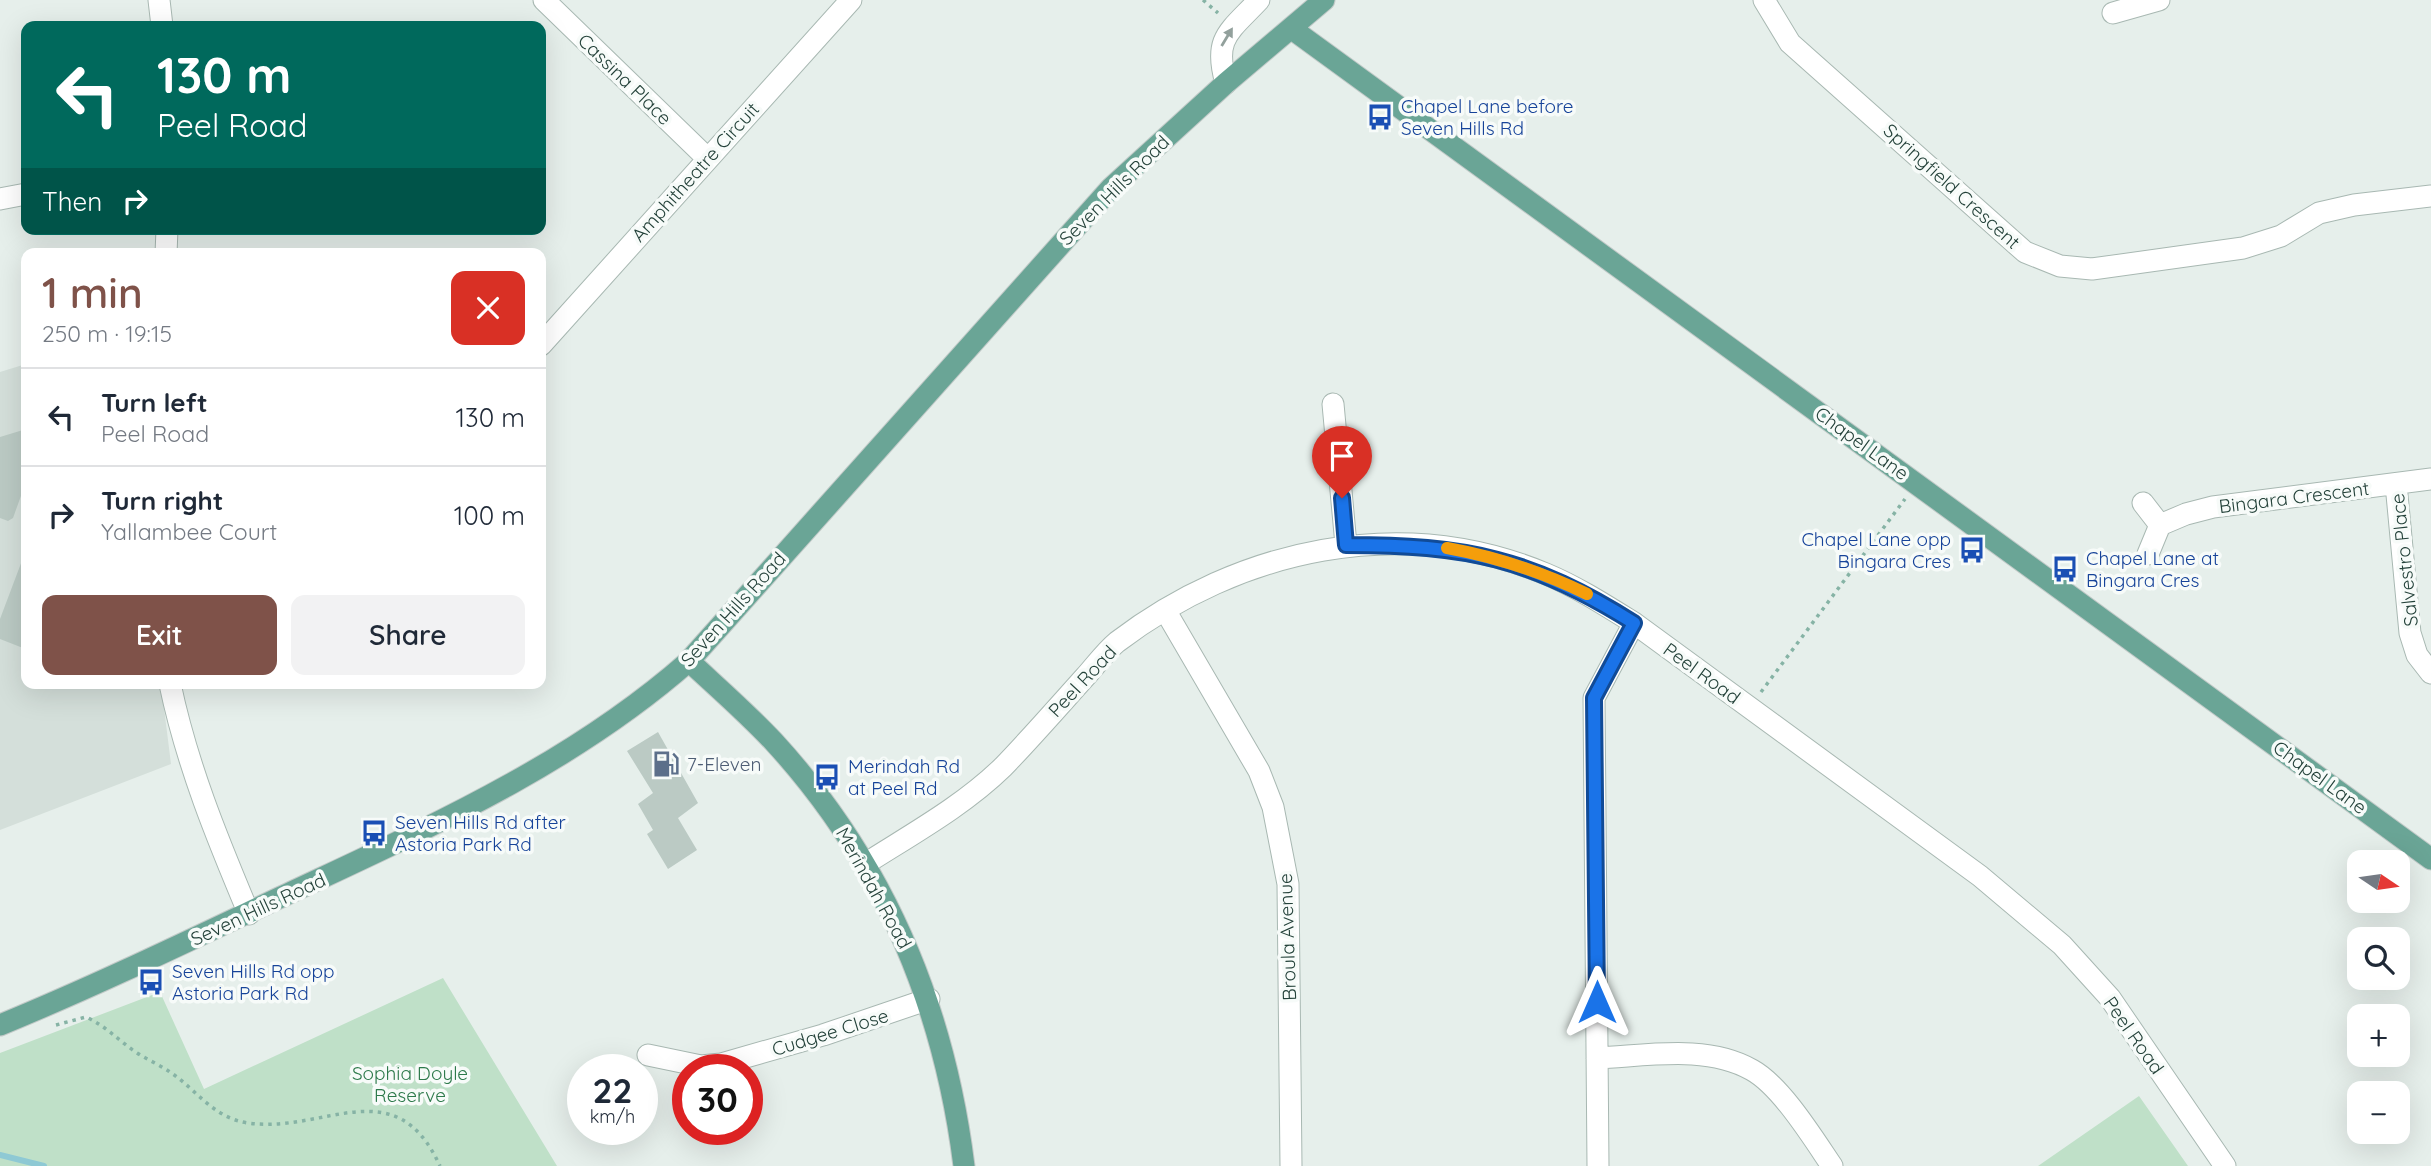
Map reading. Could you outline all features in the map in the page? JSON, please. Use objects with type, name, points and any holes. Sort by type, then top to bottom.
[{"type":"main road","name":"Seven Hills Road","points":[[0,1025],[249,914],[456,816],[613,720],[689,661],[1111,188],[1226,83],[1324,0]]},
{"type":"main road","name":"Chapel Lane","points":[[1292,29],[2431,859]]},
{"type":"main road","name":"Merindah Road","points":[[689,661],[783,752],[826,805],[865,864],[905,940],[929,999],[947,1065],[964,1166]]},
{"type":"street","points":[[159,0],[161,21]]},
{"type":"street","name":"Cassina Place","points":[[544,0],[707,158]]},
{"type":"street","name":"Amphitheatre Circuit","points":[[546,339],[851,0]]},
{"type":"street","points":[[1226,83],[1218,58],[1223,41],[1259,0]]},
{"type":"street","name":"Springfield Crescent","points":[[1764,0],[1790,43],[2025,252],[2060,266],[2092,269],[2243,248],[2281,236],[2319,213],[2354,205],[2431,196]]},
{"type":"street","points":[[2113,13],[2159,0]]},
{"type":"street","points":[[0,199],[21,195]]},
{"type":"street","points":[[1333,404],[1346,545]]},
{"type":"street","name":"Bingara Crescent","points":[[2160,525],[2213,507],[2431,479]]},
{"type":"street","name":"Salvestro Place","points":[[2396,484],[2410,633],[2417,655],[2431,673]]},
{"type":"street","points":[[2143,503],[2160,525],[2148,554]]},
{"type":"street","name":"Peel Road","points":[[865,864],[980,788],[1115,644],[1165,610],[1205,588],[1296,555],[1346,545],[1443,547],[1487,555],[1545,574],[1594,598],[1634,623],[1980,876],[2062,945],[2110,998],[2225,1166]]},
{"type":"street","name":"Broula Avenue","points":[[1165,610],[1259,771],[1273,807],[1288,884],[1291,1166]]},
{"type":"street","points":[[1598,1166],[1594,698],[1634,623]]},
{"type":"street","points":[[171,689],[181,739],[203,805],[249,914]]},
{"type":"street","name":"Cudgee Close","points":[[658,1058],[688,1065],[721,1064],[823,1035],[929,999]]},
{"type":"street","points":[[1597,1058],[1707,1054],[1753,1070],[1792,1109],[1832,1166]]},
{"type":"path","points":[[1203,0],[1219,14]]},
{"type":"path","points":[[1750,707],[1917,483]]},
{"type":"path","points":[[54,1026],[86,1017],[105,1026],[121,1041],[170,1072],[214,1111],[231,1119],[249,1123],[284,1124],[361,1109],[399,1118],[421,1137],[440,1166]]},
{"type":"shaded area","points":[[21,366],[21,689],[162,689],[171,764],[0,830],[0,372]]},
{"type":"green space","name":"Sophia Doyle Reserve","points":[[443,978],[557,1166],[0,1166],[0,1053],[160,992],[204,1089]]},
{"type":"green space","points":[[2139,1096],[2188,1166],[2038,1166]]},
{"type":"building","points":[[21,431],[21,496],[13,518],[8,521],[0,518],[0,437]]},
{"type":"building","points":[[21,563],[21,647],[0,639],[0,619]]},
{"type":"building","points":[[658,732],[698,803],[678,818],[697,850],[668,869],[647,834],[653,830],[638,804],[653,793],[627,751]]},
{"type":"waterway","points":[[0,1155],[44,1166]]},
{"type":"slow traffic","points":[[1447,548],[1487,555],[1545,574],[1587,594]]},
{"type":"place","name":"Chapel Lane before Seven Hills Rd","points":[[1380,117]]},
{"type":"place","name":"Chapel Lane opp Bingara Cres","points":[[1972,550]]},
{"type":"place","name":"Chapel Lane at Bingara Cres","points":[[2065,569]]},
{"type":"place","name":"7-Eleven","points":[[666,764]]},
{"type":"place","name":"Merindah Rd at Peel Rd","points":[[827,777]]},
{"type":"place","name":"Seven Hills Rd after Astoria Park Rd","points":[[374,833]]},
{"type":"place","name":"Seven Hills Rd opp Astoria Park Rd","points":[[151,982]]},
{"type":"route","points":[[1342,498],[1346,545],[1443,547],[1487,555],[1545,574],[1594,598],[1634,623],[1594,698],[1597,1002]]}]
